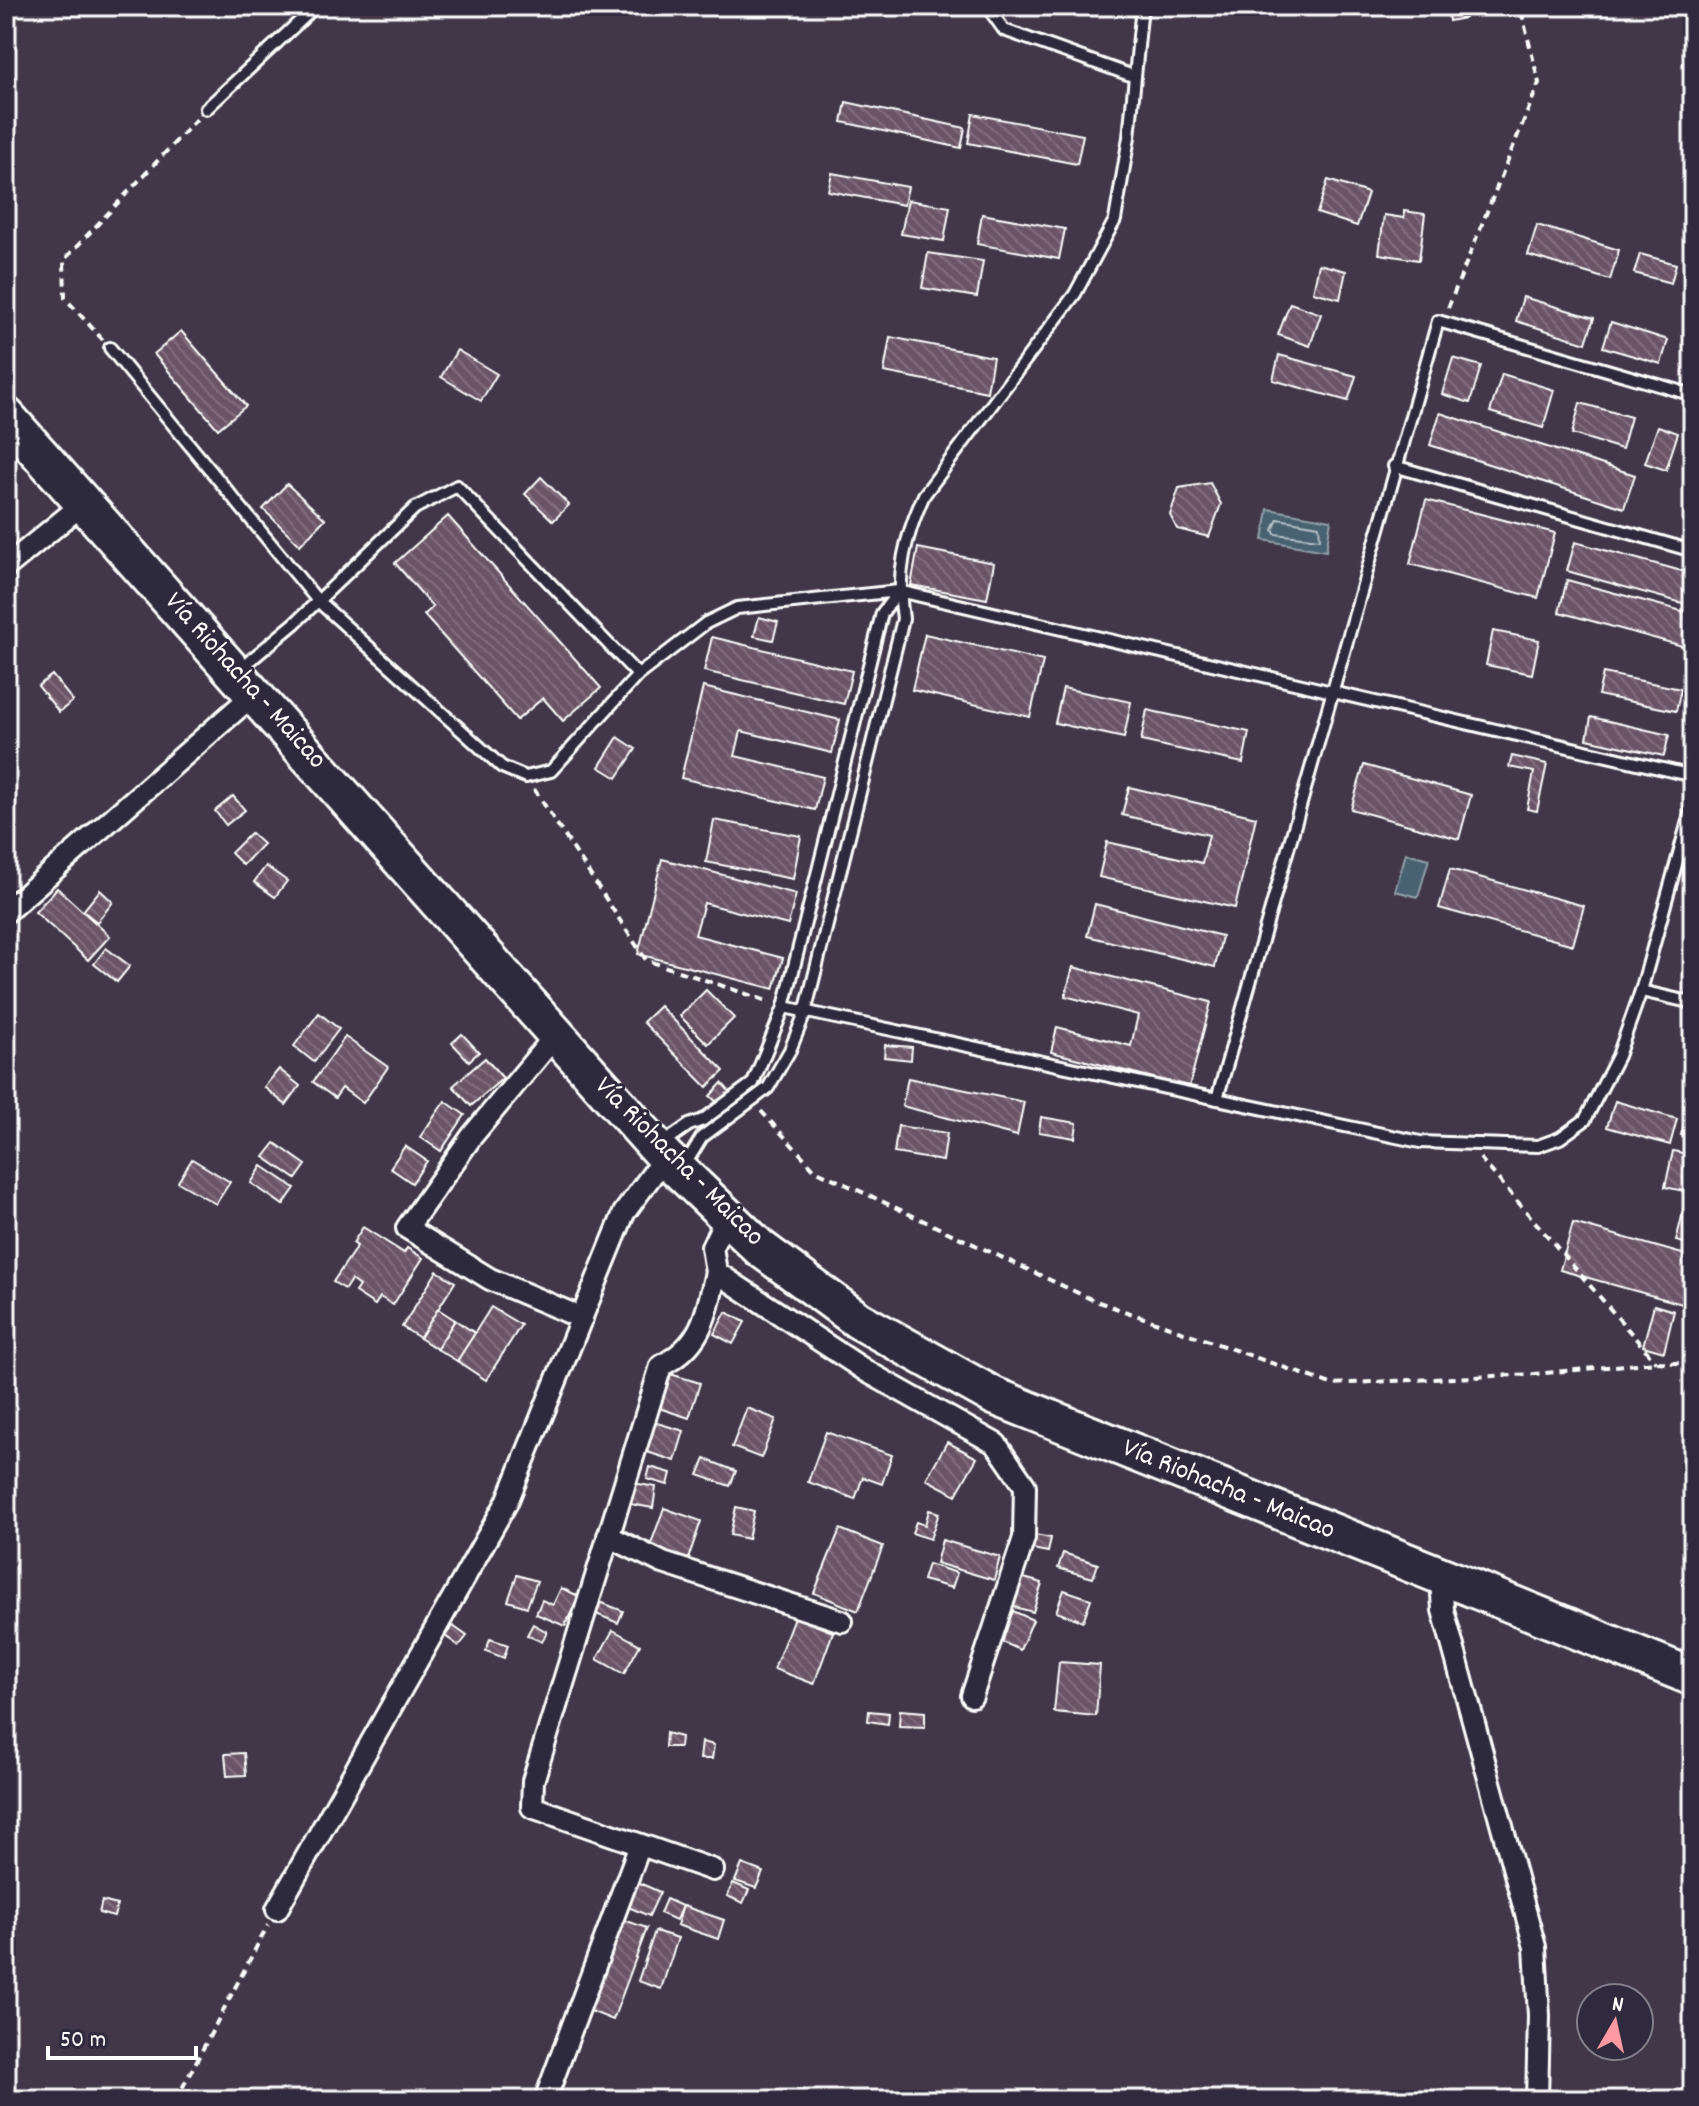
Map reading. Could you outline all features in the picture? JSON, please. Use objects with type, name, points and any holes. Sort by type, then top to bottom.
[{"type":"highway","name":"Vía Riohacha - Maicao","points":[[6,416],[526,999],[555,1036],[667,1159],[760,1248],[858,1320],[994,1396],[1441,1579],[1693,1677]]},
{"type":"street","points":[[6,567],[84,503]]},
{"type":"street","points":[[6,912],[245,683]]},
{"type":"street","points":[[555,1036],[472,1136],[407,1228],[490,1279],[582,1318]]},
{"type":"street","points":[[277,1909],[507,1502],[624,1213],[667,1159]]},
{"type":"street","points":[[713,1870],[532,1807],[533,1781],[661,1366],[685,1353],[705,1317],[716,1272],[712,1247],[726,1218]]},
{"type":"street","points":[[716,1272],[866,1371],[996,1444],[1025,1486],[1024,1538],[972,1696]]},
{"type":"street","points":[[608,1536],[663,1563],[842,1621]]},
{"type":"street","points":[[1441,1579],[1443,1610],[1535,1947],[1539,2016],[1537,2100]]},
{"type":"street","points":[[545,2100],[640,1845]]},
{"type":"lane","points":[[206,109],[316,6]]},
{"type":"lane","points":[[987,6],[1004,30],[1133,76]]},
{"type":"lane","points":[[667,1159],[768,1088],[790,1050],[805,1013],[903,619],[899,573],[911,525],[924,495],[1075,294],[1115,220],[1129,137],[1142,6]]},
{"type":"lane","points":[[1217,1099],[1394,466],[1438,321],[1693,395]]},
{"type":"lane","points":[[110,348],[318,601],[502,767],[526,777],[551,771],[638,675],[706,623],[737,608],[899,591],[1693,776]]},
{"type":"lane","points":[[1394,466],[1693,551]]},
{"type":"lane","points":[[245,683],[318,601],[415,508],[457,486],[638,675]]},
{"type":"lane","points":[[667,1159],[689,1125],[703,1120],[753,1083],[784,1007],[882,613],[899,591]]},
{"type":"lane","points":[[784,1007],[1420,1142],[1470,1147],[1538,1146],[1560,1138],[1585,1120],[1618,1056],[1641,991],[1693,803]]},
{"type":"lane","points":[[1641,991],[1693,1003]]},
{"type":"lane","points":[[689,1125],[702,1137]]},
{"type":"path","points":[[1448,308],[1539,83],[1520,6]]},
{"type":"path","points":[[110,348],[65,298],[64,260],[206,109]]},
{"type":"path","points":[[526,777],[646,960],[784,1007]]},
{"type":"path","points":[[752,1100],[815,1170],[1093,1300],[1331,1384],[1535,1374],[1656,1362],[1693,1364]]},
{"type":"path","points":[[1470,1147],[1656,1362]]},
{"type":"path","points":[[176,2100],[277,1909]]},
{"type":"water","points":[[1268,509],[1331,520],[1326,551],[1263,540]]},
{"type":"water","points":[[1406,853],[1429,859],[1418,897],[1395,891]]},
{"type":"building","points":[[1447,6],[1463,6],[1465,18],[1449,21]]},
{"type":"building","points":[[846,102],[965,128],[961,148],[842,122]]},
{"type":"building","points":[[973,114],[1083,135],[1077,164],[968,143]]},
{"type":"building","points":[[832,173],[908,187],[904,205],[828,191]]},
{"type":"building","points":[[1328,180],[1368,193],[1357,226],[1317,213]]},
{"type":"building","points":[[908,200],[950,207],[944,241],[901,234]]},
{"type":"building","points":[[1404,211],[1425,214],[1419,260],[1379,254],[1384,215],[1404,218]]},
{"type":"building","points":[[982,214],[1065,229],[1059,259],[977,244]]},
{"type":"building","points":[[1537,225],[1619,250],[1610,280],[1528,255]]},
{"type":"building","points":[[928,253],[983,261],[977,297],[922,288]]},
{"type":"building","points":[[1640,254],[1676,264],[1671,283],[1634,273]]},
{"type":"building","points":[[1319,264],[1346,271],[1340,299],[1313,292]]},
{"type":"building","points":[[1523,297],[1594,318],[1586,343],[1516,321]]},
{"type":"building","points":[[1290,303],[1321,314],[1310,346],[1278,335]]},
{"type":"building","points":[[1611,322],[1668,340],[1661,364],[1603,347]]},
{"type":"building","points":[[181,331],[246,406],[218,429],[154,354]]},
{"type":"building","points":[[890,337],[993,357],[987,392],[884,372]]},
{"type":"building","points":[[457,350],[497,374],[481,401],[441,377]]},
{"type":"building","points":[[1279,355],[1356,376],[1348,401],[1273,380]]},
{"type":"building","points":[[1453,358],[1481,366],[1470,403],[1442,394]]},
{"type":"building","points":[[1502,374],[1554,390],[1543,428],[1490,412]]},
{"type":"building","points":[[1580,403],[1631,417],[1622,449],[1572,434]]},
{"type":"building","points":[[1440,413],[1635,475],[1624,508],[1430,445]]},
{"type":"building","points":[[1658,426],[1678,433],[1666,470],[1645,463]]},
{"type":"building","points":[[541,477],[569,505],[553,521],[525,494]]},
{"type":"building","points":[[1210,483],[1221,504],[1209,537],[1177,529],[1170,515],[1179,488]]},
{"type":"building","points":[[287,484],[325,519],[300,545],[263,509]]},
{"type":"building","points":[[1426,500],[1555,533],[1538,598],[1410,564]]},
{"type":"building","points":[[448,516],[601,688],[563,721],[543,698],[517,720],[424,615],[433,607],[395,563]]},
{"type":"building","points":[[1575,542],[1693,574],[1693,606],[1567,571]]},
{"type":"building","points":[[918,548],[994,563],[987,599],[911,585]]},
{"type":"building","points":[[1567,580],[1693,614],[1693,649],[1559,612]]},
{"type":"building","points":[[759,617],[778,622],[773,640],[754,636]]},
{"type":"building","points":[[1493,631],[1539,640],[1532,674],[1486,665]]},
{"type":"building","points":[[925,634],[1043,661],[1030,717],[912,690]]},
{"type":"building","points":[[712,637],[852,671],[844,704],[704,671]]},
{"type":"building","points":[[1603,673],[1681,689],[1676,711],[1598,695]]},
{"type":"building","points":[[52,675],[73,701],[59,712],[38,686]]},
{"type":"building","points":[[703,687],[840,720],[832,753],[741,731],[735,756],[823,777],[815,810],[681,778]]},
{"type":"building","points":[[1063,688],[1131,702],[1124,738],[1055,723]]},
{"type":"building","points":[[1147,710],[1249,732],[1243,763],[1141,741]]},
{"type":"building","points":[[1591,717],[1669,735],[1664,756],[1587,739]]},
{"type":"building","points":[[618,737],[636,749],[617,778],[599,767]]},
{"type":"building","points":[[1512,756],[1547,764],[1537,811],[1527,809],[1534,772],[1509,767]]},
{"type":"building","points":[[1364,765],[1471,795],[1459,839],[1351,809]]},
{"type":"building","points":[[1129,787],[1256,817],[1235,908],[1099,877],[1107,842],[1202,863],[1209,835],[1122,815]]},
{"type":"building","points":[[233,796],[245,810],[226,825],[215,811]]},
{"type":"building","points":[[714,820],[801,836],[793,879],[706,862]]},
{"type":"building","points":[[251,833],[263,844],[243,865],[231,853]]},
{"type":"building","points":[[662,859],[796,894],[788,925],[704,903],[695,935],[783,958],[774,989],[638,954]]},
{"type":"building","points":[[266,866],[287,881],[275,897],[254,882]]},
{"type":"building","points":[[1450,869],[1584,906],[1573,945],[1439,908]]},
{"type":"building","points":[[57,888],[110,936],[88,960],[35,912]]},
{"type":"building","points":[[100,890],[113,902],[97,922],[83,911]]},
{"type":"building","points":[[1095,904],[1222,936],[1215,967],[1087,936]]},
{"type":"building","points":[[106,948],[130,966],[117,982],[94,964]]},
{"type":"building","points":[[1073,967],[1211,1002],[1189,1087],[1051,1052],[1057,1027],[1131,1046],[1138,1015],[1065,996]]},
{"type":"building","points":[[706,990],[734,1018],[708,1044],[680,1016]]},
{"type":"building","points":[[660,1006],[724,1071],[707,1087],[643,1022]]},
{"type":"building","points":[[319,1013],[339,1029],[314,1062],[294,1046]]},
{"type":"building","points":[[462,1034],[479,1052],[469,1061],[452,1043]]},
{"type":"building","points":[[345,1037],[388,1067],[363,1103],[342,1088],[335,1098],[313,1082]]},
{"type":"building","points":[[885,1045],[912,1047],[911,1060],[884,1057]]},
{"type":"building","points":[[485,1058],[503,1078],[471,1106],[453,1086]]},
{"type":"building","points":[[279,1069],[300,1086],[286,1105],[264,1087]]},
{"type":"building","points":[[908,1078],[1024,1102],[1017,1136],[902,1106]]},
{"type":"building","points":[[722,1083],[730,1092],[719,1104],[710,1096]]},
{"type":"building","points":[[445,1101],[465,1115],[441,1151],[420,1137]]},
{"type":"building","points":[[1615,1101],[1677,1119],[1670,1145],[1607,1127]]},
{"type":"building","points":[[1690,1105],[1693,1106],[1693,1138],[1681,1135]]},
{"type":"building","points":[[1041,1117],[1077,1123],[1075,1138],[1039,1132]]},
{"type":"building","points":[[898,1126],[947,1133],[943,1161],[894,1153]]},
{"type":"building","points":[[275,1143],[306,1165],[296,1179],[264,1157]]},
{"type":"building","points":[[405,1146],[427,1161],[412,1183],[390,1168]]},
{"type":"building","points":[[1673,1151],[1693,1155],[1693,1193],[1665,1187]]},
{"type":"building","points":[[192,1159],[230,1182],[216,1204],[178,1182]]},
{"type":"building","points":[[262,1166],[295,1188],[283,1205],[251,1183]]},
{"type":"building","points":[[1686,1200],[1693,1201],[1693,1245],[1676,1241]]},
{"type":"building","points":[[1573,1223],[1693,1257],[1693,1307],[1560,1270]]},
{"type":"building","points":[[363,1227],[404,1253],[407,1248],[423,1258],[393,1305],[380,1297],[375,1305],[355,1292],[359,1286],[351,1280],[345,1289],[333,1282],[357,1246],[353,1243]]},
{"type":"building","points":[[437,1271],[455,1282],[420,1338],[402,1327]]},
{"type":"building","points":[[1654,1305],[1674,1311],[1664,1352],[1643,1346]]},
{"type":"building","points":[[491,1307],[521,1325],[486,1380],[457,1361]]},
{"type":"building","points":[[438,1309],[455,1320],[437,1349],[420,1338]]},
{"type":"building","points":[[726,1312],[745,1322],[733,1344],[714,1334]]},
{"type":"building","points":[[455,1320],[475,1333],[457,1361],[437,1349]]},
{"type":"building","points":[[667,1373],[700,1383],[689,1418],[656,1407]]},
{"type":"building","points":[[747,1408],[776,1419],[761,1458],[732,1447]]},
{"type":"building","points":[[650,1421],[684,1431],[675,1461],[641,1450]]},
{"type":"building","points":[[826,1432],[892,1455],[882,1484],[863,1477],[855,1499],[808,1482]]},
{"type":"building","points":[[947,1442],[977,1458],[956,1495],[926,1479]]},
{"type":"building","points":[[705,1459],[736,1471],[730,1486],[698,1475]]},
{"type":"building","points":[[650,1467],[671,1473],[668,1485],[647,1479]]},
{"type":"building","points":[[633,1483],[656,1487],[653,1508],[630,1504]]},
{"type":"building","points":[[736,1507],[754,1511],[748,1539],[730,1535]]},
{"type":"building","points":[[664,1508],[701,1521],[686,1565],[648,1552]]},
{"type":"building","points":[[929,1510],[939,1513],[930,1539],[912,1533],[916,1522],[925,1525]]},
{"type":"building","points":[[840,1529],[883,1546],[858,1611],[814,1593]]},
{"type":"building","points":[[1035,1535],[1051,1538],[1048,1552],[1032,1549]]},
{"type":"building","points":[[942,1540],[1000,1557],[994,1580],[936,1563]]},
{"type":"building","points":[[1063,1553],[1098,1564],[1093,1578],[1058,1568]]},
{"type":"building","points":[[928,1564],[957,1573],[952,1588],[923,1580]]},
{"type":"building","points":[[517,1575],[537,1581],[527,1607],[508,1601]]},
{"type":"building","points":[[1020,1577],[1042,1583],[1033,1612],[1011,1606]]},
{"type":"building","points":[[561,1588],[579,1596],[565,1626],[536,1614],[542,1600],[553,1605]]},
{"type":"building","points":[[1064,1590],[1091,1599],[1083,1621],[1056,1612]]},
{"type":"building","points":[[600,1602],[623,1611],[618,1623],[596,1614]]},
{"type":"building","points":[[1013,1611],[1033,1620],[1020,1650],[1000,1641]]},
{"type":"building","points":[[794,1617],[833,1632],[814,1684],[774,1669]]},
{"type":"building","points":[[533,1624],[547,1632],[542,1642],[527,1635]]},
{"type":"building","points":[[453,1626],[467,1636],[459,1646],[445,1636]]},
{"type":"building","points":[[613,1630],[640,1645],[624,1674],[597,1659]]},
{"type":"building","points":[[490,1639],[508,1645],[504,1658],[486,1651]]},
{"type":"building","points":[[1059,1662],[1100,1665],[1096,1716],[1054,1712]]},
{"type":"building","points":[[900,1710],[925,1712],[925,1727],[899,1726]]},
{"type":"building","points":[[869,1711],[889,1713],[888,1724],[868,1721]]},
{"type":"building","points":[[666,1733],[681,1737],[680,1747],[665,1747]]},
{"type":"building","points":[[702,1742],[714,1745],[712,1759],[700,1759]]},
{"type":"building","points":[[244,1753],[246,1775],[227,1776],[225,1754]]},
{"type":"building","points":[[742,1864],[763,1872],[756,1888],[735,1881]]},
{"type":"building","points":[[637,1882],[660,1892],[649,1916],[626,1906]]},
{"type":"building","points":[[733,1883],[749,1890],[743,1903],[727,1896]]},
{"type":"building","points":[[666,1899],[682,1906],[676,1920],[660,1913]]},
{"type":"building","points":[[102,1901],[117,1905],[114,1917],[99,1913]]},
{"type":"building","points":[[683,1906],[724,1920],[718,1939],[677,1925]]},
{"type":"building","points":[[621,1919],[647,1928],[613,2020],[588,2010]]},
{"type":"building","points":[[655,1931],[678,1938],[661,1989],[638,1981]]}]
